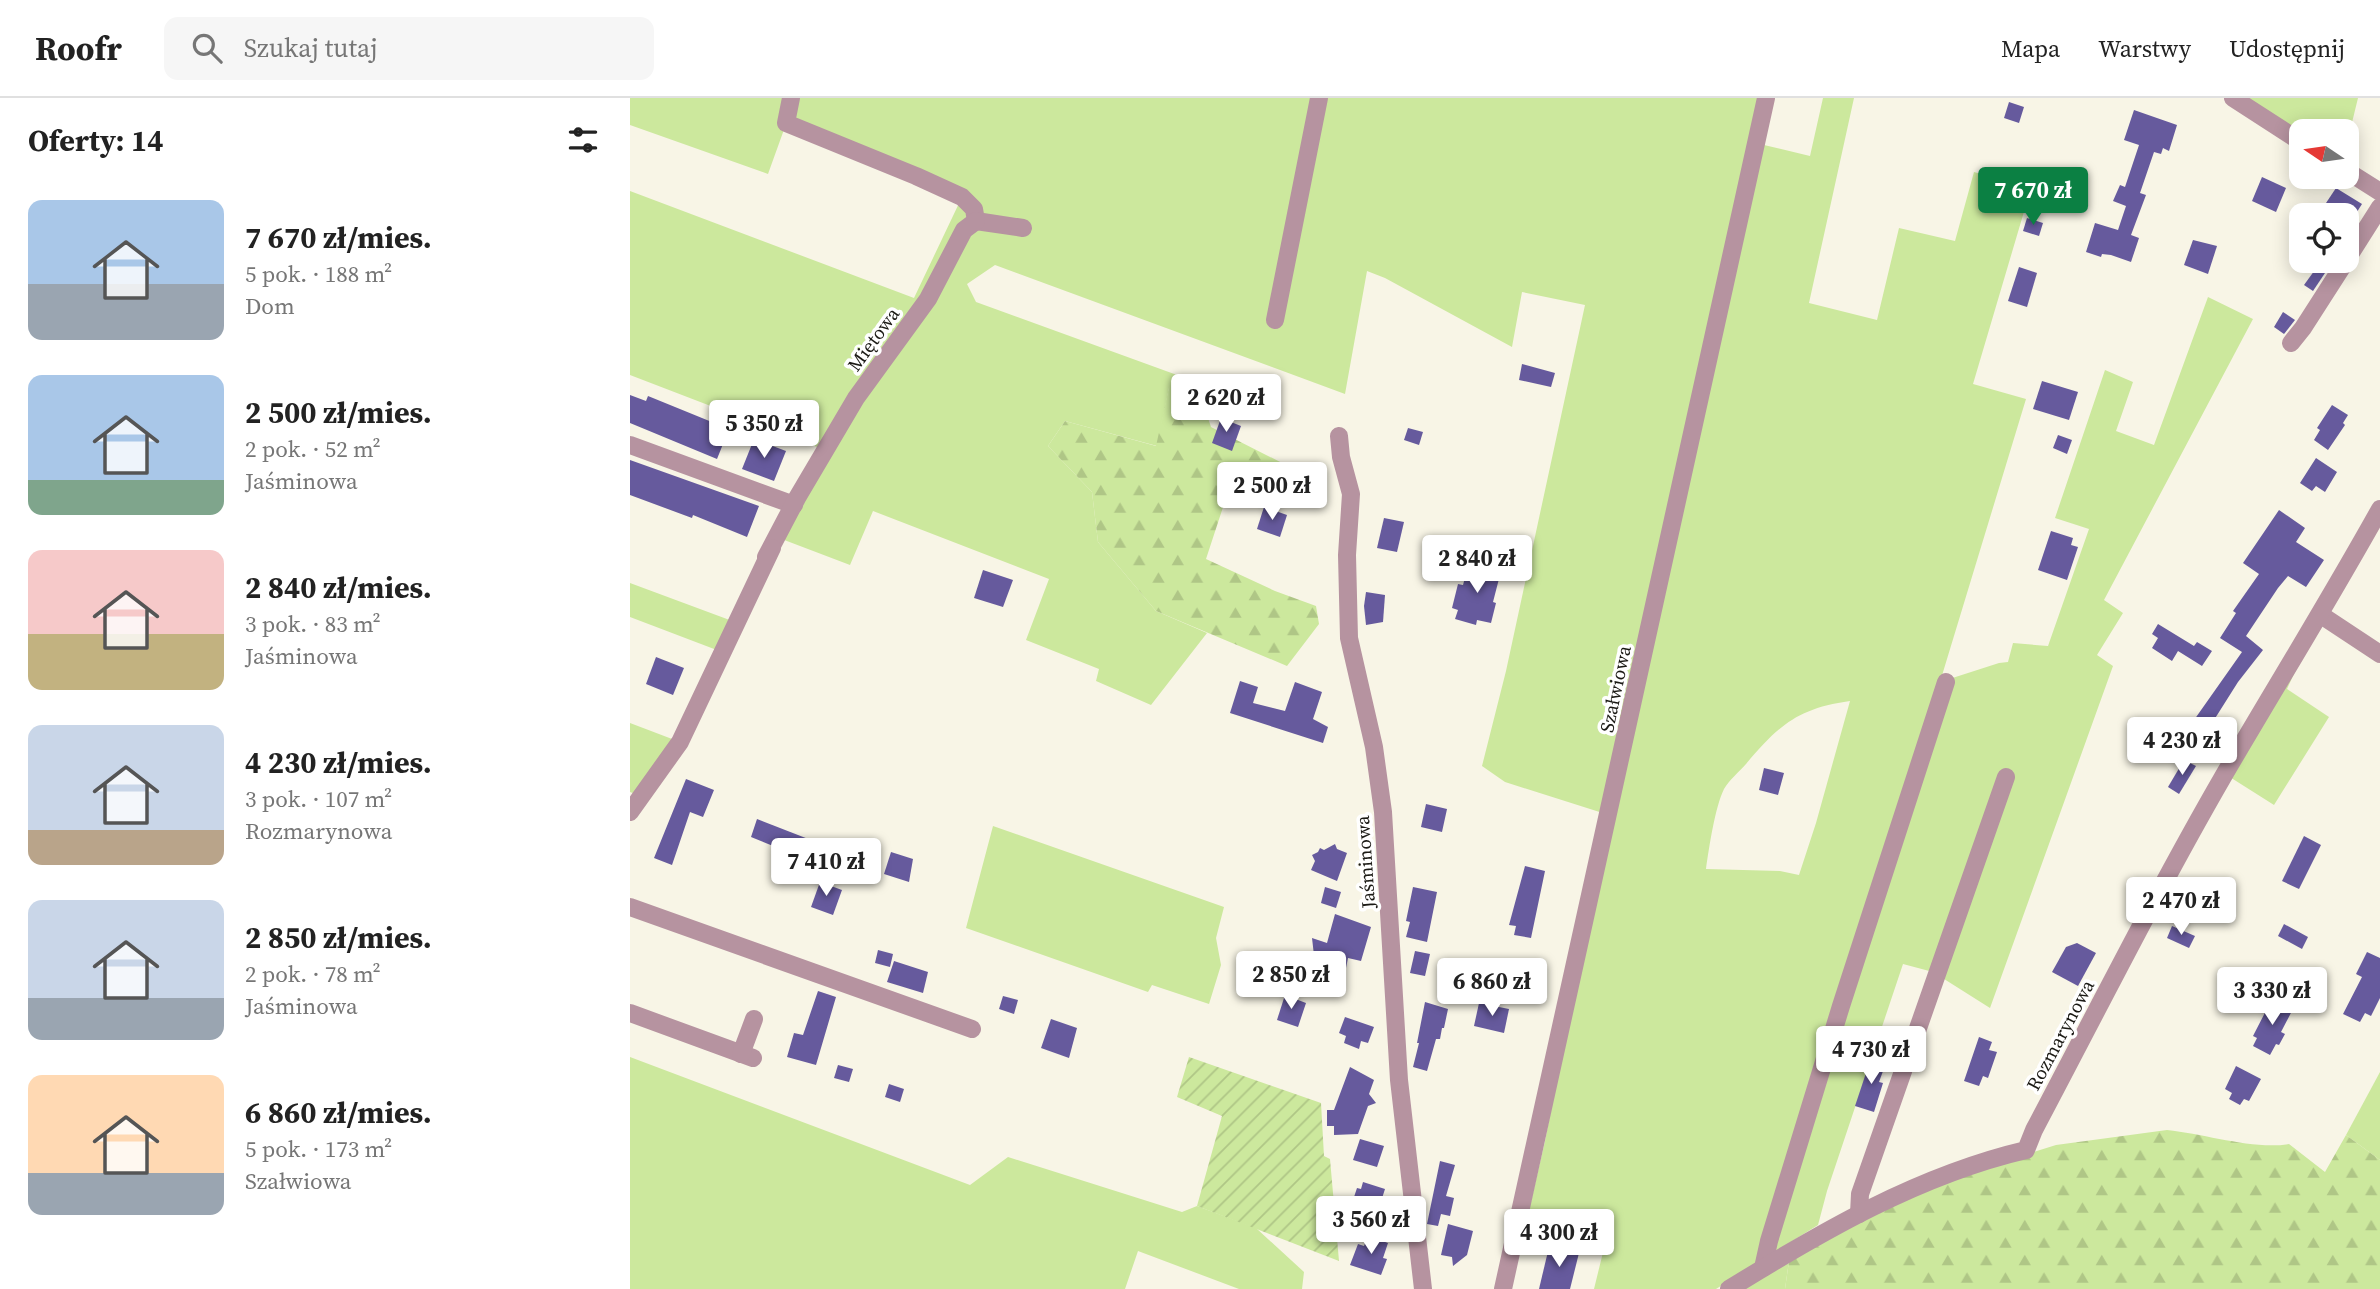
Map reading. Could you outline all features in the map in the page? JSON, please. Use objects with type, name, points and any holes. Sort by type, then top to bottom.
[{"type":"street","points":[[791,98],[786,123],[962,197],[974,209],[976,221],[1023,228]]},
{"type":"street","points":[[1275,320],[1319,98]]},
{"type":"street","name":"Szałwiowa","points":[[1503,1289],[1766,98]]},
{"type":"street","points":[[2233,98],[2289,134]]},
{"type":"street","points":[[2359,179],[2380,192]]},
{"type":"street","points":[[2359,240],[2380,207]]},
{"type":"street","name":"Miętowa","points":[[630,812],[680,742],[766,557],[856,398],[928,299],[964,230],[976,221]]},
{"type":"street","points":[[2291,343],[2338,273]]},
{"type":"street","name":"Jaśminowa","points":[[1339,436],[1341,457],[1351,494],[1346,555],[1349,638],[1374,747],[1383,812],[1399,1080],[1423,1289]]},
{"type":"street","points":[[630,445],[794,505]]},
{"type":"street","name":"Rozmarynowa","points":[[1729,1289],[1859,1214],[1932,1181],[2026,1150],[2034,1130],[2225,774],[2321,615],[2380,509]]},
{"type":"street","name":"Miętowa","points":[[766,557],[778,538]]},
{"type":"street","points":[[2321,615],[2380,654]]},
{"type":"street","points":[[1763,1268],[1841,1006],[1946,682]]},
{"type":"street","points":[[1859,1214],[1860,1194],[2006,777]]},
{"type":"street","points":[[630,907],[972,1029]]},
{"type":"street","points":[[630,1013],[747,1056],[754,1019]]},
{"type":"green space","points":[[630,98],[1766,98],[1764,145],[1810,156],[1823,98],[1854,98],[1809,303],[1877,320],[1899,228],[1955,241],[1974,172],[2031,188],[1973,384],[2026,399],[1940,682],[2008,662],[2013,643],[2048,646],[2089,529],[2055,518],[2105,370],[2133,382],[2116,431],[2154,445],[2208,297],[2253,319],[2104,600],[2123,613],[2097,655],[2113,666],[1990,1008],[1933,972],[1903,964],[1818,1225],[1716,1289],[1594,1289],[1606,1240],[1526,1223],[1545,1141],[1609,815],[1505,782],[1482,766],[1506,671],[1585,305],[1522,292],[1512,347],[1385,278],[1367,271],[1345,394],[995,265],[967,284],[976,302],[1199,383],[1201,397],[1169,388],[1157,446],[1065,421],[1048,446],[1092,492],[1098,542],[1156,611],[1207,633],[1151,705],[1096,681],[1099,669],[1026,640],[1049,579],[873,511],[850,565],[779,538],[825,450],[630,375],[630,191],[914,298],[962,197],[786,124],[768,174],[630,125]],"holes":[[[1850,701],[1799,875],[1780,871],[1706,869],[1718,806],[1729,782],[1768,739],[1790,721],[1816,708]]]},
{"type":"green space","points":[[2233,98],[2358,98],[2353,119],[2289,119],[2289,134]]},
{"type":"green space","points":[[1169,387],[1201,397],[1211,427],[1290,467],[1289,490],[1264,507],[1227,495],[1206,559],[1275,591],[1316,606],[1319,624],[1287,666],[1156,611],[1098,542],[1092,492],[1048,446],[1065,421],[1156,446]]},
{"type":"green space","points":[[630,583],[735,622],[722,652],[630,617]]},
{"type":"green space","points":[[2321,615],[2287,689],[2329,717],[2274,805],[2225,774]]},
{"type":"green space","points":[[630,723],[680,742],[641,796],[630,792]]},
{"type":"green space","points":[[993,826],[1224,907],[1216,938],[1221,965],[1209,1004],[1152,985],[1148,992],[966,928]]},
{"type":"green space","points":[[630,1057],[970,1185],[1008,1157],[1182,1212],[1197,1206],[1256,1228],[1304,1272],[1302,1289],[1239,1289],[1138,1251],[1125,1289],[630,1289]]},
{"type":"green space","points":[[1189,1057],[1321,1103],[1324,1156],[1330,1159],[1339,1261],[1197,1206],[1222,1116],[1177,1097]]},
{"type":"green space","points":[[2380,1072],[2380,1160],[2346,1135]]},
{"type":"green space","points":[[2167,1130],[2260,1145],[2289,1144],[2325,1172],[2346,1135],[2380,1160],[2380,1289],[1785,1289],[1789,1261],[1850,1225],[1926,1191],[2056,1145]]},
{"type":"green space","points":[[1789,1261],[1785,1289],[1743,1289]]},
{"type":"building","points":[[2009,102],[2024,107],[2019,123],[2004,118]]},
{"type":"building","points":[[2134,110],[2177,125],[2169,151],[2163,148],[2161,154],[2154,152],[2140,193],[2146,195],[2131,235],[2139,238],[2131,262],[2111,255],[2102,254],[2101,257],[2086,252],[2095,223],[2118,230],[2126,206],[2113,201],[2120,185],[2125,187],[2139,145],[2124,140]]},
{"type":"building","points":[[2262,177],[2286,188],[2276,212],[2252,201]]},
{"type":"building","points":[[2338,189],[2362,204],[2359,209],[2359,203],[2326,203]]},
{"type":"building","points":[[2027,218],[2043,223],[2039,236],[2023,231]]},
{"type":"building","points":[[2193,240],[2217,246],[2208,274],[2184,265]]},
{"type":"building","points":[[2019,267],[2037,273],[2027,307],[2008,301]]},
{"type":"building","points":[[2313,273],[2325,273],[2313,291],[2304,285]]},
{"type":"building","points":[[2283,312],[2295,320],[2284,334],[2274,327]]},
{"type":"building","points":[[1522,364],[1555,373],[1551,387],[1519,380]]},
{"type":"building","points":[[2042,381],[2078,392],[2069,420],[2033,409]]},
{"type":"building","points":[[630,395],[646,401],[648,396],[729,429],[717,459],[630,423]]},
{"type":"building","points":[[2332,405],[2348,415],[2343,423],[2345,425],[2328,450],[2314,440],[2320,430],[2317,428]]},
{"type":"building","points":[[1221,418],[1241,426],[1232,451],[1212,443]]},
{"type":"building","points":[[1408,428],[1423,432],[1419,445],[1404,440]]},
{"type":"building","points":[[2058,435],[2072,440],[2067,454],[2053,448]]},
{"type":"building","points":[[754,439],[786,451],[774,481],[742,469]]},
{"type":"building","points":[[2316,458],[2337,472],[2325,492],[2316,486],[2312,491],[2300,483]]},
{"type":"building","points":[[630,460],[759,506],[747,537],[693,515],[692,518],[630,495]]},
{"type":"building","points":[[1264,507],[1287,515],[1280,537],[1257,529]]},
{"type":"building","points":[[2279,510],[2305,528],[2296,542],[2324,560],[2306,587],[2288,576],[2278,588],[2246,636],[2263,650],[2238,682],[2202,739],[2187,730],[2242,652],[2220,638],[2236,613],[2233,611],[2259,574],[2243,563]]},
{"type":"building","points":[[1384,518],[1404,522],[1397,552],[1377,548]]},
{"type":"building","points":[[2051,531],[2073,538],[2071,545],[2078,547],[2067,580],[2038,570]]},
{"type":"building","points":[[1473,564],[1501,571],[1491,623],[1477,620],[1476,625],[1455,619],[1458,610],[1452,608],[1458,584],[1463,585],[1467,570],[1471,572]]},
{"type":"building","points":[[983,570],[1013,580],[1003,607],[974,598]]},
{"type":"building","points":[[1366,592],[1385,595],[1383,622],[1366,625]]},
{"type":"building","points":[[2158,624],[2194,646],[2197,642],[2212,651],[2202,666],[2178,651],[2172,661],[2152,648],[2158,638],[2152,634]]},
{"type":"building","points":[[656,657],[684,668],[673,695],[646,684]]},
{"type":"building","points":[[1240,681],[1258,687],[1253,703],[1285,711],[1295,682],[1322,692],[1313,719],[1328,727],[1323,743],[1230,713]]},
{"type":"building","points":[[2184,760],[2196,766],[2179,794],[2168,787]]},
{"type":"building","points":[[1764,768],[1784,773],[1778,795],[1759,790]]},
{"type":"building","points":[[686,779],[714,790],[703,817],[690,812],[672,865],[654,858]]},
{"type":"building","points":[[1426,804],[1447,809],[1442,832],[1421,827]]},
{"type":"building","points":[[757,819],[816,842],[810,861],[751,837]]},
{"type":"building","points":[[2304,836],[2321,845],[2299,889],[2282,881]]},
{"type":"building","points":[[1335,844],[1337,849],[1347,853],[1337,881],[1311,870],[1315,861],[1312,855],[1320,848],[1324,850]]},
{"type":"building","points":[[891,852],[913,859],[909,882],[884,874]]},
{"type":"building","points":[[1525,866],[1545,871],[1531,938],[1514,935],[1516,926],[1509,925]]},
{"type":"building","points":[[820,882],[842,890],[833,915],[811,907]]},
{"type":"building","points":[[1325,887],[1341,892],[1336,908],[1321,903]]},
{"type":"building","points":[[1413,887],[1437,892],[1427,942],[1406,937],[1410,922],[1406,921]]},
{"type":"building","points":[[1335,914],[1371,927],[1361,961],[1348,958],[1346,968],[1315,964],[1312,938],[1327,943]]},
{"type":"building","points":[[2284,924],[2308,937],[2302,949],[2278,936]]},
{"type":"building","points":[[2172,926],[2195,936],[2189,948],[2167,938]]},
{"type":"building","points":[[2077,943],[2096,953],[2078,986],[2052,972],[2066,947]]},
{"type":"building","points":[[878,950],[893,954],[890,967],[875,963]]},
{"type":"building","points":[[1415,951],[1430,954],[1425,976],[1410,973]]},
{"type":"building","points":[[2367,952],[2380,958],[2380,998],[2371,1016],[2365,1013],[2360,1022],[2343,1014],[2362,977],[2356,974]]},
{"type":"building","points":[[894,961],[928,972],[923,993],[887,982]]},
{"type":"building","points":[[818,991],[836,997],[816,1065],[787,1057],[794,1033],[803,1035]]},
{"type":"building","points":[[1285,995],[1306,1003],[1298,1027],[1277,1020]]},
{"type":"building","points":[[1003,996],[1018,1000],[1014,1014],[999,1009]]},
{"type":"building","points":[[2272,999],[2293,1009],[2281,1032],[2285,1034],[2270,1055],[2253,1046],[2257,1038],[2253,1036]]},
{"type":"building","points":[[1425,1002],[1448,1009],[1444,1028],[1440,1039],[1436,1039],[1427,1071],[1413,1067]]},
{"type":"building","points":[[1479,1003],[1509,1009],[1504,1033],[1474,1026]]},
{"type":"building","points":[[1345,1017],[1374,1027],[1368,1043],[1361,1041],[1359,1049],[1344,1043],[1346,1036],[1339,1033]]},
{"type":"building","points":[[1051,1019],[1077,1028],[1069,1058],[1041,1048]]},
{"type":"building","points":[[1979,1037],[1992,1042],[1989,1050],[1997,1052],[1988,1078],[1983,1076],[1979,1086],[1964,1081]]},
{"type":"building","points":[[1871,1058],[1886,1063],[1879,1082],[1883,1083],[1874,1112],[1855,1106]]},
{"type":"building","points":[[838,1065],[853,1069],[849,1082],[834,1078]]},
{"type":"building","points":[[2236,1066],[2261,1079],[2249,1101],[2244,1099],[2240,1105],[2229,1099],[2232,1093],[2225,1089]]},
{"type":"building","points":[[1350,1067],[1374,1080],[1369,1094],[1376,1103],[1368,1106],[1358,1134],[1334,1135],[1334,1126],[1327,1126],[1327,1110],[1334,1110]]},
{"type":"building","points":[[889,1084],[904,1089],[900,1102],[885,1097]]},
{"type":"building","points":[[1360,1139],[1384,1146],[1377,1167],[1353,1160]]},
{"type":"building","points":[[1440,1161],[1455,1165],[1446,1196],[1454,1198],[1450,1216],[1441,1214],[1438,1226],[1427,1224]]},
{"type":"building","points":[[1363,1182],[1385,1189],[1376,1217],[1350,1209],[1357,1188],[1361,1189]]},
{"type":"building","points":[[1448,1224],[1473,1231],[1467,1255],[1453,1266],[1452,1257],[1441,1255]]},
{"type":"building","points":[[1368,1236],[1388,1243],[1383,1258],[1387,1259],[1381,1275],[1350,1265],[1358,1244],[1364,1246]]},
{"type":"building","points":[[1549,1247],[1579,1253],[1570,1289],[1539,1289]]}]
